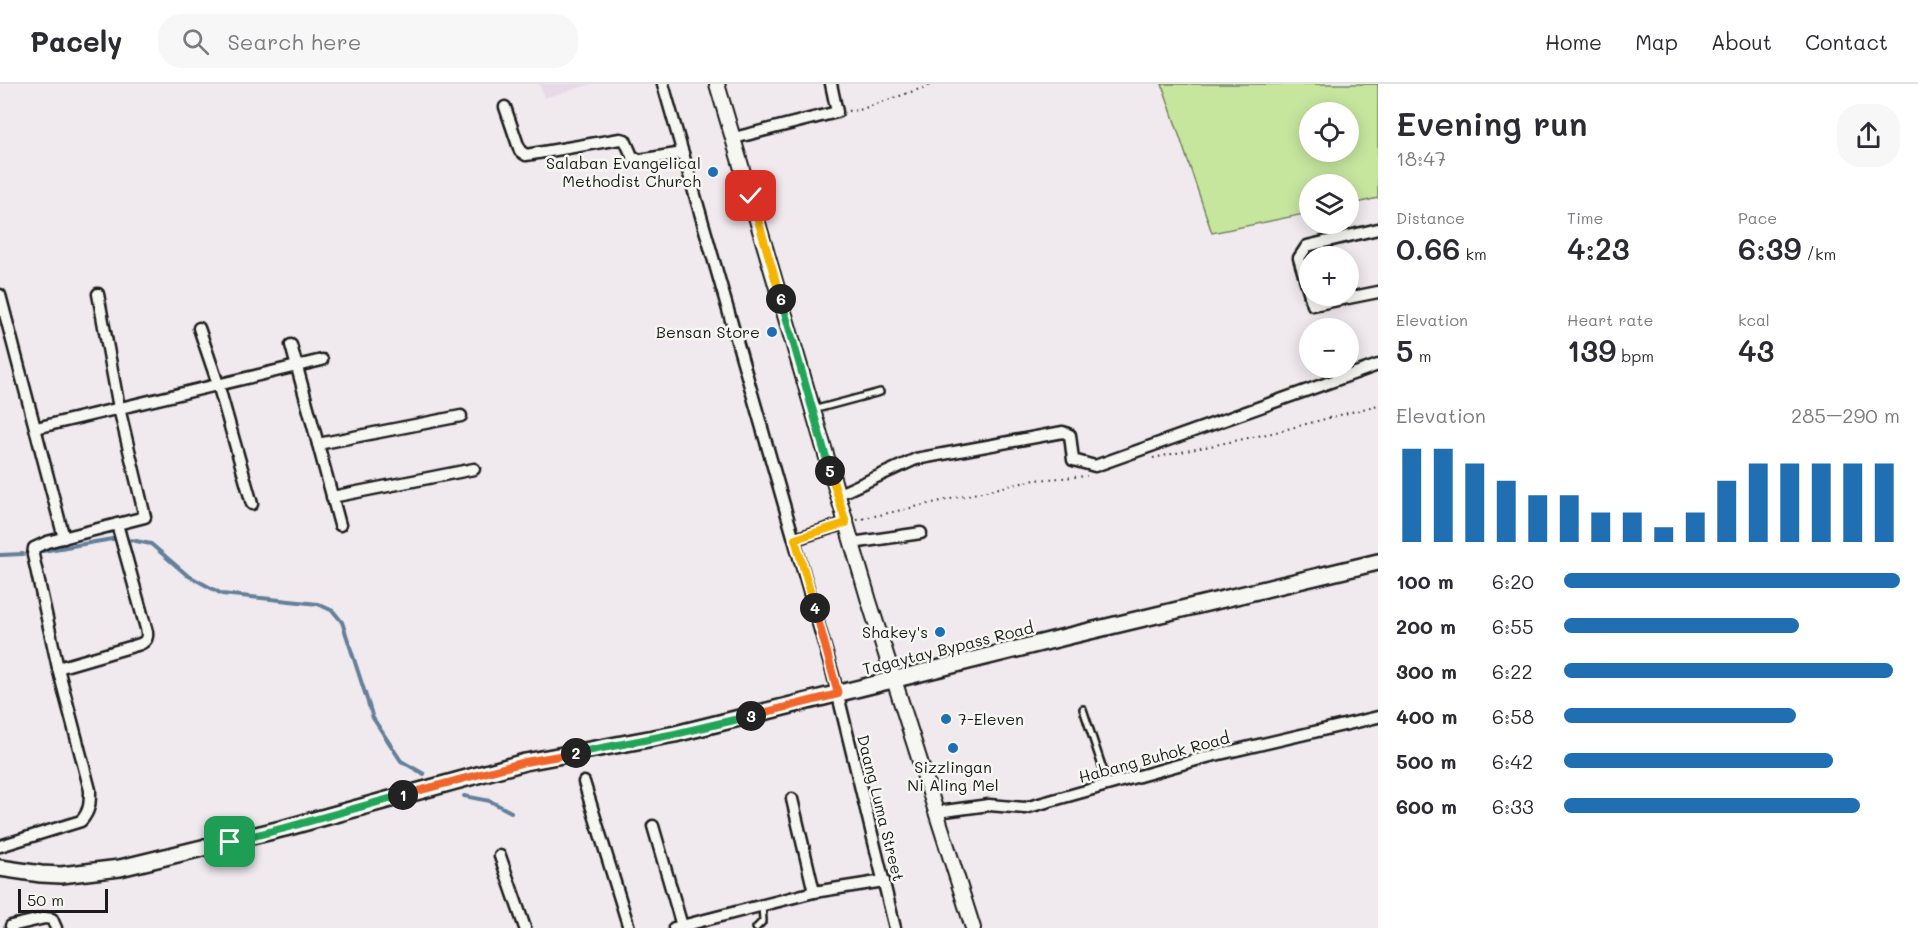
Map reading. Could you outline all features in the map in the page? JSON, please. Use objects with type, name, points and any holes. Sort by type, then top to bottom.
[{"type":"main road","points":[[717,84],[837,495],[973,928]]},
{"type":"main road","name":"Tagaytay Bypass Road","points":[[0,868],[61,875],[120,868],[285,828],[525,762],[675,734],[1378,562]]},
{"type":"street","name":"Daang Luma Street","points":[[663,84],[838,694],[895,928]]},
{"type":"street","points":[[734,138],[837,112],[831,84]]},
{"type":"street","points":[[505,107],[522,154],[620,139],[625,140],[632,156],[639,160],[683,153]]},
{"type":"street","points":[[1307,246],[1378,229]]},
{"type":"street","points":[[1359,296],[1378,292]]},
{"type":"street","points":[[0,846],[81,820],[88,813],[90,803],[90,790],[58,668],[33,551],[40,544],[145,517],[119,408],[98,294]]},
{"type":"street","points":[[0,295],[2,310],[36,428],[64,538]]},
{"type":"street","points":[[199,328],[218,384],[252,504]]},
{"type":"street","points":[[291,345],[340,525]]},
{"type":"street","points":[[36,428],[322,360]]},
{"type":"street","points":[[837,495],[916,459],[1063,432],[1070,435],[1073,460],[1095,466],[1378,365]]},
{"type":"street","points":[[318,444],[461,416]]},
{"type":"street","points":[[332,497],[474,469]]},
{"type":"street","points":[[795,539],[846,523]]},
{"type":"street","points":[[58,668],[137,645],[147,638],[117,524]]},
{"type":"street","points":[[852,543],[921,533]]},
{"type":"street","name":"Habang Buhok Road","points":[[937,812],[989,805],[1024,808],[1207,757],[1378,717]]},
{"type":"street","points":[[584,782],[629,928]]},
{"type":"street","points":[[792,799],[814,892]]},
{"type":"street","points":[[653,826],[678,927],[814,892],[884,881]]},
{"type":"street","points":[[500,856],[525,928]]},
{"type":"street","points":[[11,926],[45,918],[52,919],[56,928]]},
{"type":"lane","points":[[812,410],[880,392]]},
{"type":"lane","points":[[1083,709],[1108,785]]},
{"type":"lane","points":[[756,928],[763,921],[762,905]]},
{"type":"path","points":[[837,112],[859,110],[934,84]]},
{"type":"shaded area","points":[[540,84],[592,84],[544,98]]},
{"type":"green space","points":[[1162,84],[1378,84],[1378,198],[1359,203],[1359,174],[1299,174],[1299,215],[1212,233]]},
{"type":"waterway","points":[[43,551],[118,538]]},
{"type":"waterway","points":[[131,540],[151,544],[187,575],[222,594],[318,604],[333,611],[342,622],[373,718],[401,761],[424,774]]},
{"type":"waterway","points":[[0,555],[23,554]]},
{"type":"waterway","points":[[464,796],[490,801],[511,812]]},
{"type":"place","name":"Salaban Evangelical Methodist Church","points":[[713,172]]},
{"type":"place","name":"Bensan Store","points":[[772,332]]},
{"type":"place","name":"Shakey's","points":[[940,632]]},
{"type":"place","name":"7-Eleven","points":[[946,719]]},
{"type":"place","name":"Sizzlingan Ni Aling Mel","points":[[953,748]]},
{"type":"route","points":[[230,842],[525,762],[675,734],[838,694],[795,539],[846,523],[751,196]]}]
